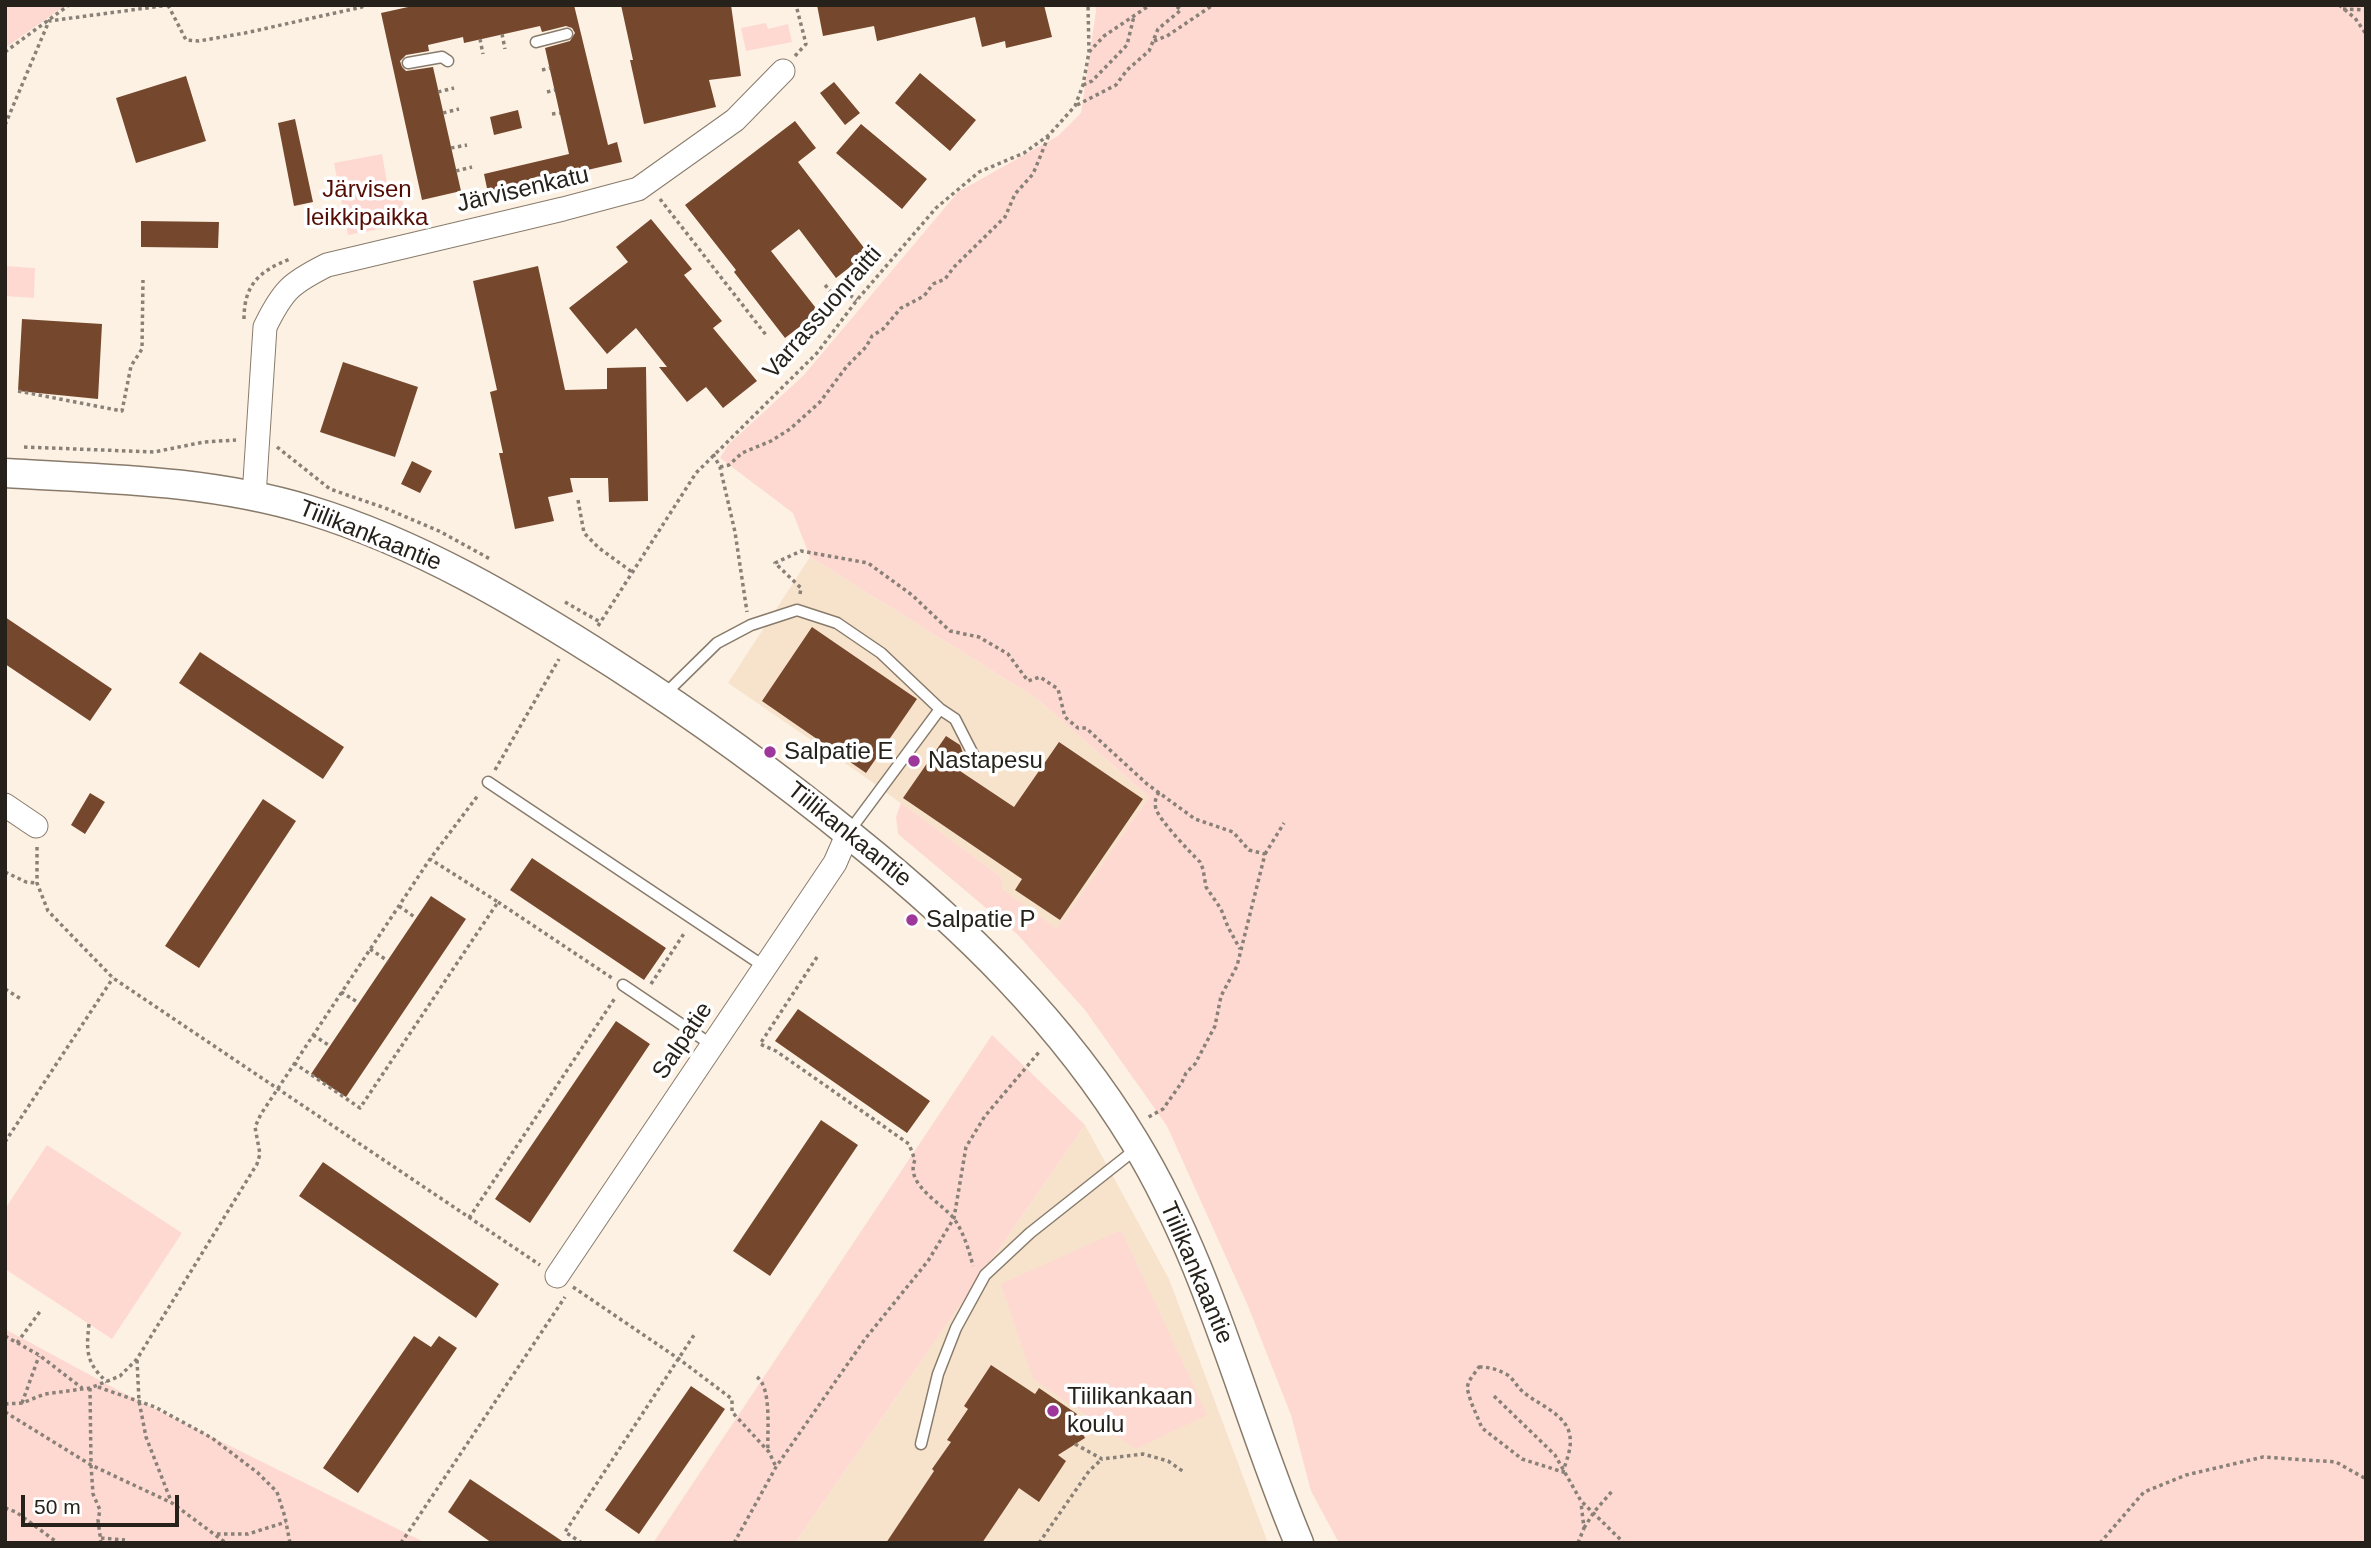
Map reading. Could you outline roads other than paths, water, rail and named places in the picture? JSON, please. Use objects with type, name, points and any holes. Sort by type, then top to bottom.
[{"type":"street","name":"Järvisenkatu","points":[[254,495],[265,327],[277,302],[298,279],[327,265],[638,189],[735,120],[783,71]]},
{"type":"street","name":"Tiilikankaantie","points":[[5,473],[156,482],[222,489],[254,495],[334,518],[397,543],[472,580],[574,656],[663,696],[752,759],[848,833],[944,914],[1004,973],[1087,1070],[1132,1138],[1204,1283],[1299,1543]]},
{"type":"street","points":[[5,805],[36,826]]},
{"type":"street","name":"Salpatie","points":[[564,1281],[712,1045],[835,863],[848,833]]},
{"type":"lane","points":[[536,42],[568,34]]},
{"type":"lane","points":[[408,63],[442,57],[448,61]]},
{"type":"lane","points":[[663,696],[717,643],[751,625],[797,610],[837,623],[881,653],[940,709],[955,719],[978,764]]},
{"type":"lane","points":[[848,833],[940,709]]},
{"type":"lane","points":[[488,782],[765,967]]},
{"type":"lane","points":[[623,985],[712,1045]]},
{"type":"lane","points":[[921,1444],[938,1374],[956,1328],[985,1275],[1132,1138]]},
{"type":"place","name":"Salpatie E","points":[[770,752]]},
{"type":"place","name":"Nastapesu","points":[[914,761]]},
{"type":"place","name":"Salpatie P","points":[[912,920]]},
{"type":"place","name":"Tiilikankaan koulu","points":[[1053,1411]]},
{"type":"park label","name":"Järvisen leikkipaikka","points":[[367,204]]}]
